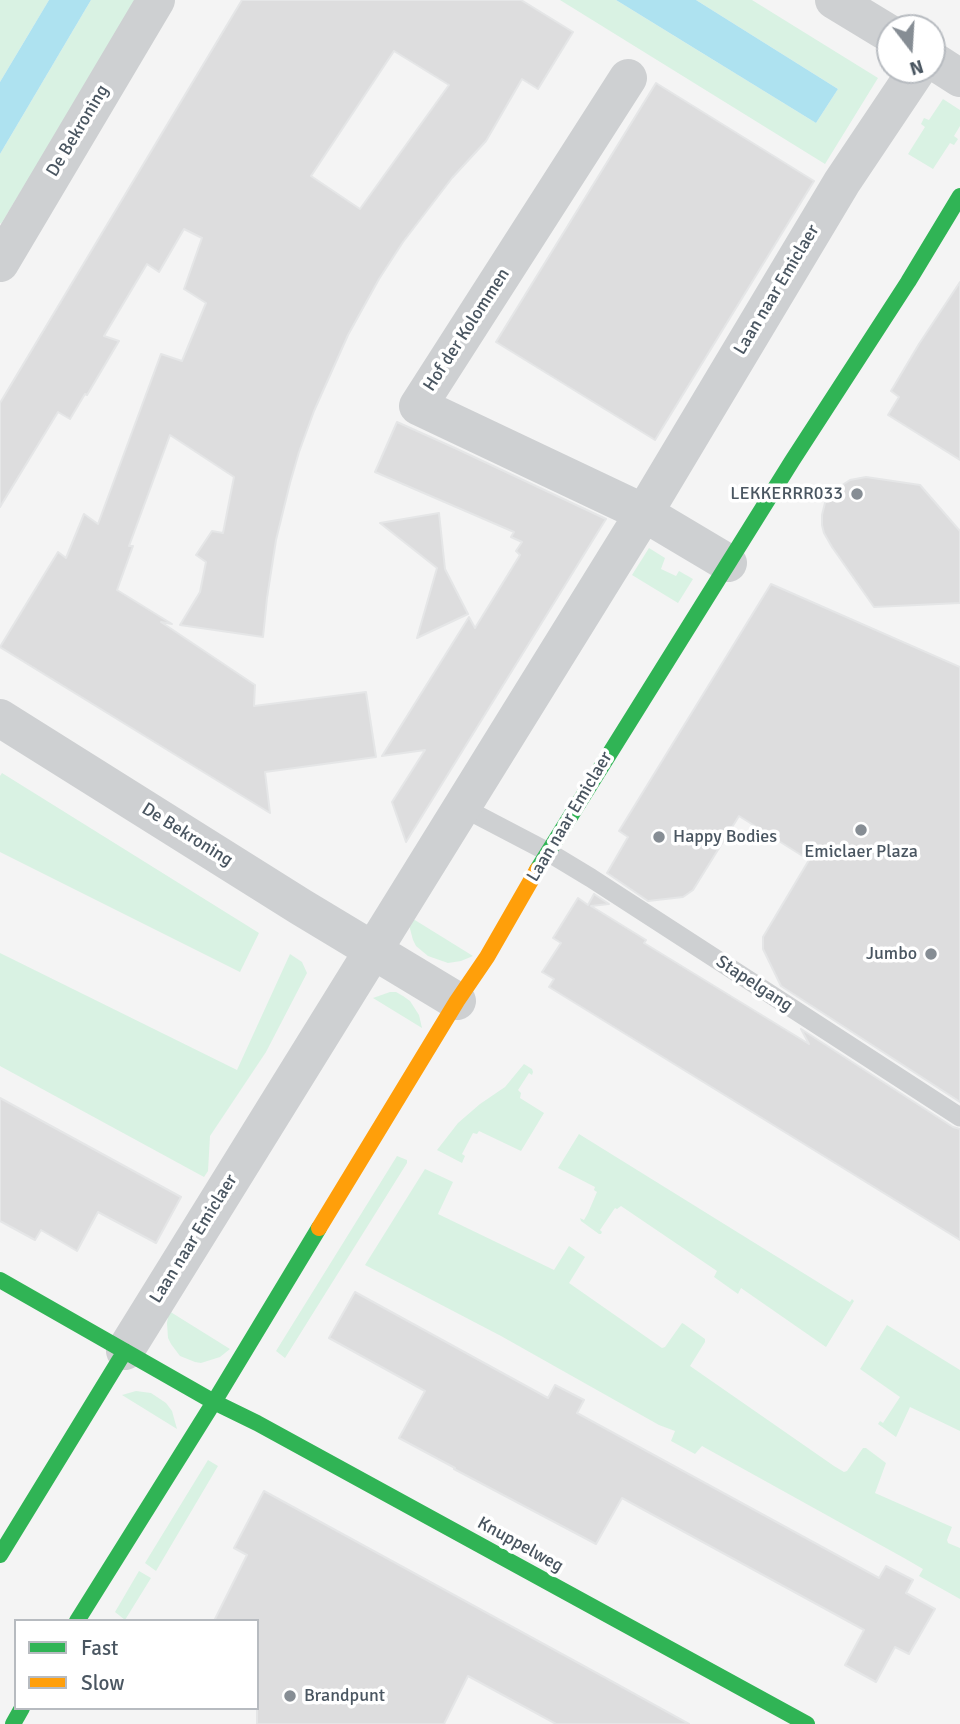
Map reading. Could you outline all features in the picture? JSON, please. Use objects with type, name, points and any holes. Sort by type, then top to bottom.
[{"type":"street","name":"De Bekroning","points":[[0,263],[156,0]]},
{"type":"street","points":[[834,0],[876,26]]},
{"type":"street","name":"Hof der Kolommen","points":[[628,78],[418,406],[644,513]]},
{"type":"street","name":"Laan naar Emiclaer","points":[[0,1555],[644,513],[842,182],[907,84]]},
{"type":"street","name":"Laan naar Emiclaer","points":[[78,1619],[214,1402],[457,1001],[488,957],[548,852],[960,196]]},
{"type":"street","points":[[644,513],[728,563]]},
{"type":"street","name":"De Bekroning","points":[[0,718],[374,950]]},
{"type":"street","points":[[374,950],[457,1001]]},
{"type":"street","points":[[0,1280],[214,1402]]},
{"type":"street","name":"Knuppelweg","points":[[214,1402],[807,1724]]},
{"type":"lane","name":"Stapelgang","points":[[463,807],[548,852],[960,1117]]},
{"type":"green space","points":[[0,0],[49,0],[0,82]]},
{"type":"green space","points":[[91,0],[138,0],[1,224],[0,154]]},
{"type":"green space","points":[[560,0],[616,0],[816,123],[838,89],[696,0],[752,0],[876,77],[876,81],[825,164]]},
{"type":"green space","points":[[943,99],[960,110],[960,126],[954,136],[958,139],[954,145],[950,143],[933,169],[908,154],[925,127],[921,124],[924,118],[929,120]]},
{"type":"green space","points":[[649,548],[665,558],[661,569],[676,576],[679,571],[693,579],[678,603],[632,575]]},
{"type":"green space","points":[[2,773],[259,933],[240,972],[0,852]]},
{"type":"green space","points":[[410,917],[473,956],[448,963],[428,956],[413,940]]},
{"type":"green space","points":[[0,953],[237,1070],[290,954],[302,962],[307,973],[266,1052],[210,1136],[208,1171],[204,1177],[0,1066]]},
{"type":"green space","points":[[396,992],[410,1001],[419,1015],[422,1028],[373,998]]},
{"type":"green space","points":[[524,1064],[533,1072],[532,1075],[529,1073],[518,1090],[521,1093],[520,1098],[544,1113],[521,1151],[479,1131],[477,1134],[473,1133],[462,1154],[465,1156],[462,1163],[437,1150],[458,1123],[505,1087]]},
{"type":"green space","points":[[579,1134],[850,1302],[852,1299],[854,1301],[826,1347],[741,1288],[738,1294],[714,1277],[717,1271],[621,1206],[615,1208],[600,1230],[601,1234],[581,1221],[580,1218],[584,1220],[597,1192],[595,1187],[558,1168]]},
{"type":"green space","points":[[397,1156],[407,1160],[407,1163],[285,1358],[276,1351]]},
{"type":"green space","points":[[425,1169],[453,1182],[438,1214],[554,1270],[569,1246],[585,1257],[569,1283],[662,1348],[682,1323],[684,1324],[705,1339],[690,1366],[834,1466],[847,1471],[863,1448],[886,1463],[875,1493],[952,1527],[947,1540],[960,1548],[960,1599],[919,1576],[923,1569],[904,1558],[702,1446],[695,1454],[671,1441],[675,1431],[659,1425],[501,1336],[365,1265]]},
{"type":"green space","points":[[169,1311],[230,1349],[220,1357],[201,1363],[180,1356],[168,1338]]},
{"type":"green space","points":[[887,1325],[960,1370],[960,1431],[910,1407],[896,1437],[878,1424],[880,1421],[883,1423],[900,1397],[860,1369]]},
{"type":"green space","points":[[136,1391],[151,1393],[166,1403],[172,1411],[177,1429],[122,1395]]},
{"type":"green space","points":[[208,1460],[218,1466],[156,1571],[145,1563]]},
{"type":"green space","points":[[139,1571],[151,1578],[126,1619],[115,1612]]},
{"type":"water","points":[[49,0],[91,0],[0,154],[0,82]]},
{"type":"water","points":[[616,0],[696,0],[838,89],[816,123]]},
{"type":"building","points":[[242,0],[521,0],[573,32],[538,89],[522,79],[486,141],[452,178],[403,242],[348,335],[314,411],[290,483],[276,540],[263,637],[180,625],[200,592],[206,562],[196,555],[212,531],[223,533],[234,477],[170,435],[129,546],[133,546],[117,590],[172,624],[161,622],[255,685],[254,706],[366,692],[376,757],[265,772],[270,813],[0,647],[58,552],[66,558],[84,514],[98,524],[161,354],[182,361],[206,303],[184,289],[202,238],[184,229],[159,272],[147,264],[104,336],[119,341],[87,395],[85,394],[70,419],[58,412],[0,507],[0,403]],"holes":[[[394,51],[449,85],[360,209],[311,176]]]},
{"type":"building","points":[[656,83],[814,181],[655,440],[496,342]]},
{"type":"building","points":[[960,282],[960,460],[888,415],[899,397],[891,391]]},
{"type":"building","points":[[397,422],[606,519],[406,842],[392,802],[425,750],[382,756],[469,617],[475,628],[520,555],[516,551],[522,542],[511,537],[514,532],[375,472]]},
{"type":"building","points":[[866,477],[920,485],[960,531],[960,603],[874,607],[832,547],[822,525],[825,503],[836,489],[850,480]]},
{"type":"building","points":[[439,513],[445,569],[468,614],[417,638],[437,568],[380,523]]},
{"type":"building","name":"Emiclaer Plaza","points":[[771,584],[960,667],[960,1102],[781,986],[763,949],[763,937],[809,860],[739,816],[693,890],[683,897],[648,901],[607,873],[628,837],[619,831]]},
{"type":"building","points":[[594,894],[609,904],[591,906],[646,940],[644,943],[809,1044],[801,1029],[960,1129],[960,1240],[549,987],[554,979],[542,972],[561,943],[553,938],[578,898],[588,905]]},
{"type":"building","points":[[0,1098],[181,1197],[156,1243],[98,1212],[77,1251],[41,1230],[35,1240],[0,1221]]},
{"type":"building","points":[[355,1292],[548,1398],[555,1385],[584,1400],[577,1413],[879,1578],[886,1566],[913,1580],[906,1593],[935,1609],[909,1654],[895,1647],[876,1682],[845,1665],[864,1630],[622,1498],[596,1544],[399,1438],[425,1391],[329,1338]]},
{"type":"building","points":[[264,1491],[689,1724],[556,1724],[468,1676],[444,1724],[257,1724],[259,1619],[215,1619],[247,1555],[234,1548]]},
{"type":"traffic: fast","points":[[537,870],[960,196]]},
{"type":"traffic: fast","points":[[78,1619],[319,1228]]},
{"type":"traffic: fast","points":[[0,1280],[214,1402],[807,1724]]},
{"type":"traffic: fast","points":[[0,1555],[125,1351]]},
{"type":"traffic: fast","points":[[13,1724],[21,1710]]},
{"type":"traffic: slow","points":[[319,1228],[457,1001],[487,957],[537,870]]},
{"type":"place","name":"LEKKERRR033","points":[[857,494]]},
{"type":"place","name":"Emiclaer Plaza","points":[[861,830]]},
{"type":"place","name":"Happy Bodies","points":[[659,837]]},
{"type":"place","name":"Jumbo","points":[[931,954]]},
{"type":"place","name":"Brandpunt","points":[[290,1696]]}]
